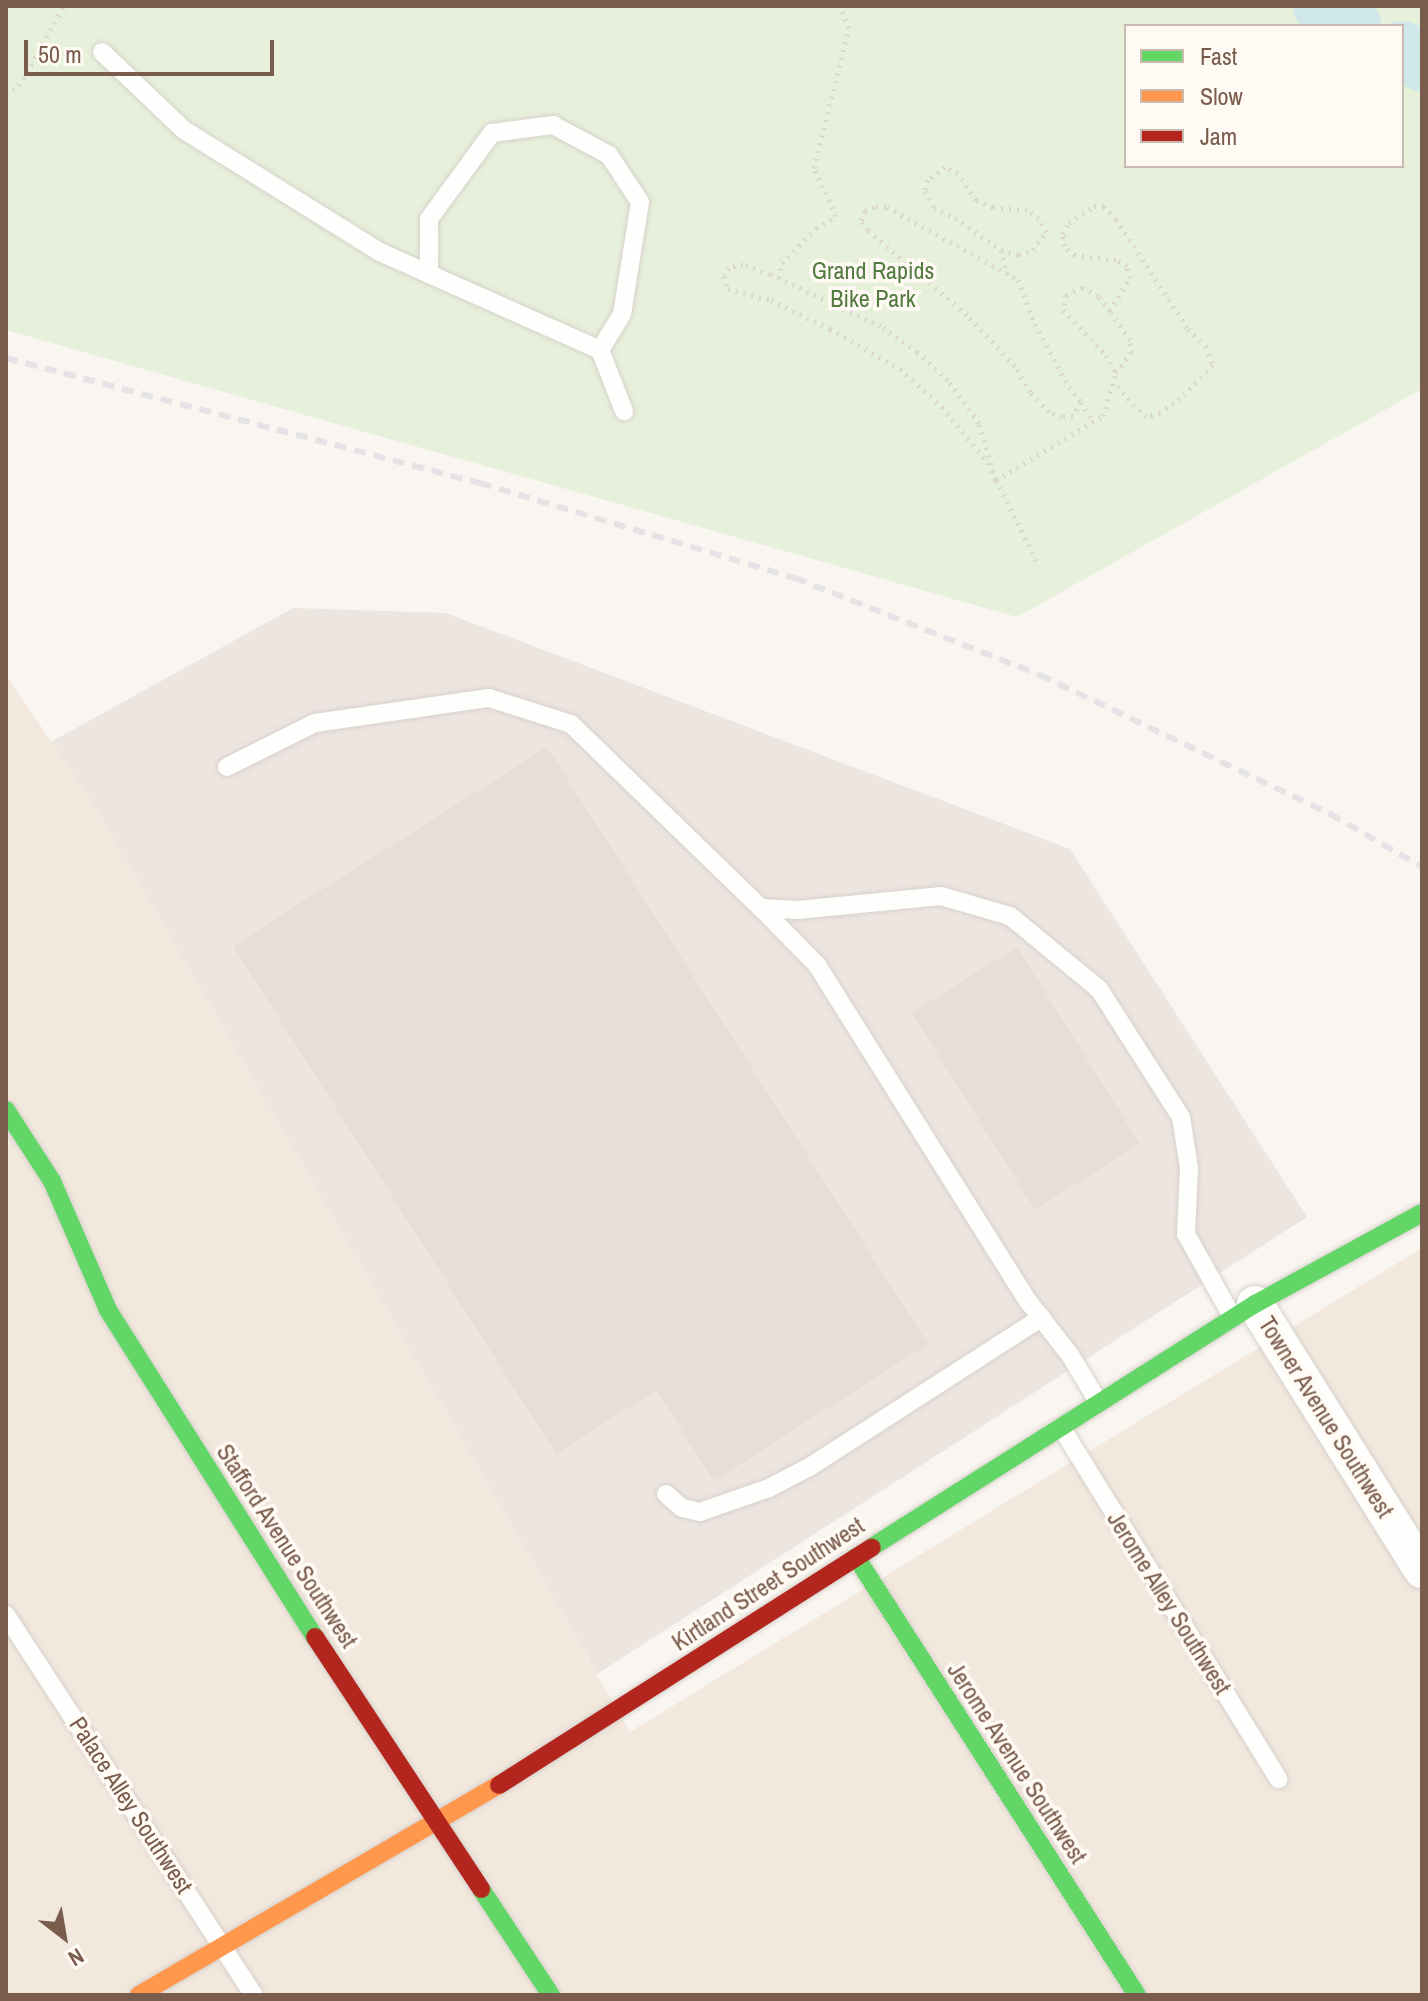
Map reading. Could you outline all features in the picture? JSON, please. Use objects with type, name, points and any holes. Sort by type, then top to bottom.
[{"type":"street","name":"Stafford Avenue Southwest","points":[[6,1110],[52,1181],[108,1310],[281,1585],[551,1995]]},
{"type":"street","name":"Kirtland Street Southwest","points":[[139,1995],[439,1823],[1244,1311],[1422,1213]]},
{"type":"street","name":"Towner Avenue Southwest","points":[[1244,1311],[1422,1570]]},
{"type":"street","name":"Jerome Avenue Southwest","points":[[856,1557],[1137,1995]]},
{"type":"lane","points":[[102,52],[184,130],[380,252],[600,350],[624,411]]},
{"type":"lane","points":[[429,274],[429,219],[492,133],[553,125],[609,155],[640,202],[622,314],[600,350]]},
{"type":"lane","points":[[227,767],[315,723],[489,698],[571,724],[817,965],[914,1124],[1099,1403]]},
{"type":"lane","points":[[761,908],[798,910],[941,896],[1010,916],[1099,989],[1181,1117],[1189,1168],[1186,1234],[1244,1311]]},
{"type":"lane","points":[[666,1494],[682,1508],[700,1512],[769,1488],[811,1466],[1041,1318]]},
{"type":"lane","name":"Jerome Alley Southwest","points":[[1061,1427],[1278,1779]]},
{"type":"lane","name":"Palace Alley Southwest","points":[[6,1615],[254,1995]]},
{"type":"path","points":[[6,94],[19,86],[64,6]]},
{"type":"path","points":[[779,278],[782,263],[816,228],[836,216],[814,168],[849,28],[840,6]]},
{"type":"path","points":[[1001,250],[1019,255],[1033,250],[1046,232],[1039,218],[1027,210],[993,207],[976,200],[958,173],[945,167],[928,180],[925,191],[934,208],[955,218],[1001,250],[1007,274]]},
{"type":"path","points":[[1081,402],[1073,415],[1062,417],[1049,412],[1015,366],[967,315],[868,230],[861,220],[865,211],[876,206],[887,207],[1018,280],[1035,324],[1069,387],[1081,402],[1093,422]]},
{"type":"path","points":[[1110,311],[1130,278],[1127,266],[1116,260],[1075,255],[1064,246],[1063,234],[1069,223],[1094,206],[1104,206],[1116,219],[1188,329],[1206,346],[1213,365],[1180,398],[1160,413],[1146,417],[1113,382]]},
{"type":"path","points":[[996,480],[979,423],[948,380],[881,326],[743,264],[729,268],[724,276],[728,289],[771,300],[900,369],[942,407],[988,463],[996,480],[1037,562]]},
{"type":"path","points":[[996,480],[1103,416],[1116,373],[1131,353],[1130,340],[1098,296],[1082,287],[1066,295],[1063,310],[1106,355],[1116,373]]},
{"type":"shaded area","points":[[293,608],[446,613],[1070,849],[1307,1217],[597,1674],[91,800],[51,742]]},
{"type":"shaded area","points":[[6,675],[91,800],[630,1732],[1422,1248],[1422,1995],[6,1995]]},
{"type":"green space","name":"Grand Rapids Bike Park","points":[[6,6],[1422,6],[1422,389],[1017,617],[6,330]]},
{"type":"building","points":[[547,747],[928,1344],[714,1481],[656,1390],[556,1454],[233,946]]},
{"type":"building","points":[[1017,947],[1140,1144],[1035,1209],[912,1013]]},
{"type":"waterway","points":[[1323,6],[1349,24]]},
{"type":"waterway","points":[[1404,52],[1422,61]]},
{"type":"railway","points":[[6,358],[480,483],[795,578],[1040,675],[1330,814],[1422,867]]},
{"type":"traffic: fast","points":[[6,1110],[52,1181],[108,1310],[315,1637]]},
{"type":"traffic: fast","points":[[872,1547],[1255,1304],[1422,1213]]},
{"type":"traffic: fast","points":[[856,1557],[1137,1995]]},
{"type":"traffic: fast","points":[[481,1889],[551,1995]]},
{"type":"traffic: slow","points":[[139,1995],[499,1785]]},
{"type":"traffic: jam","points":[[499,1785],[872,1547]]},
{"type":"traffic: jam","points":[[315,1637],[481,1889]]}]
